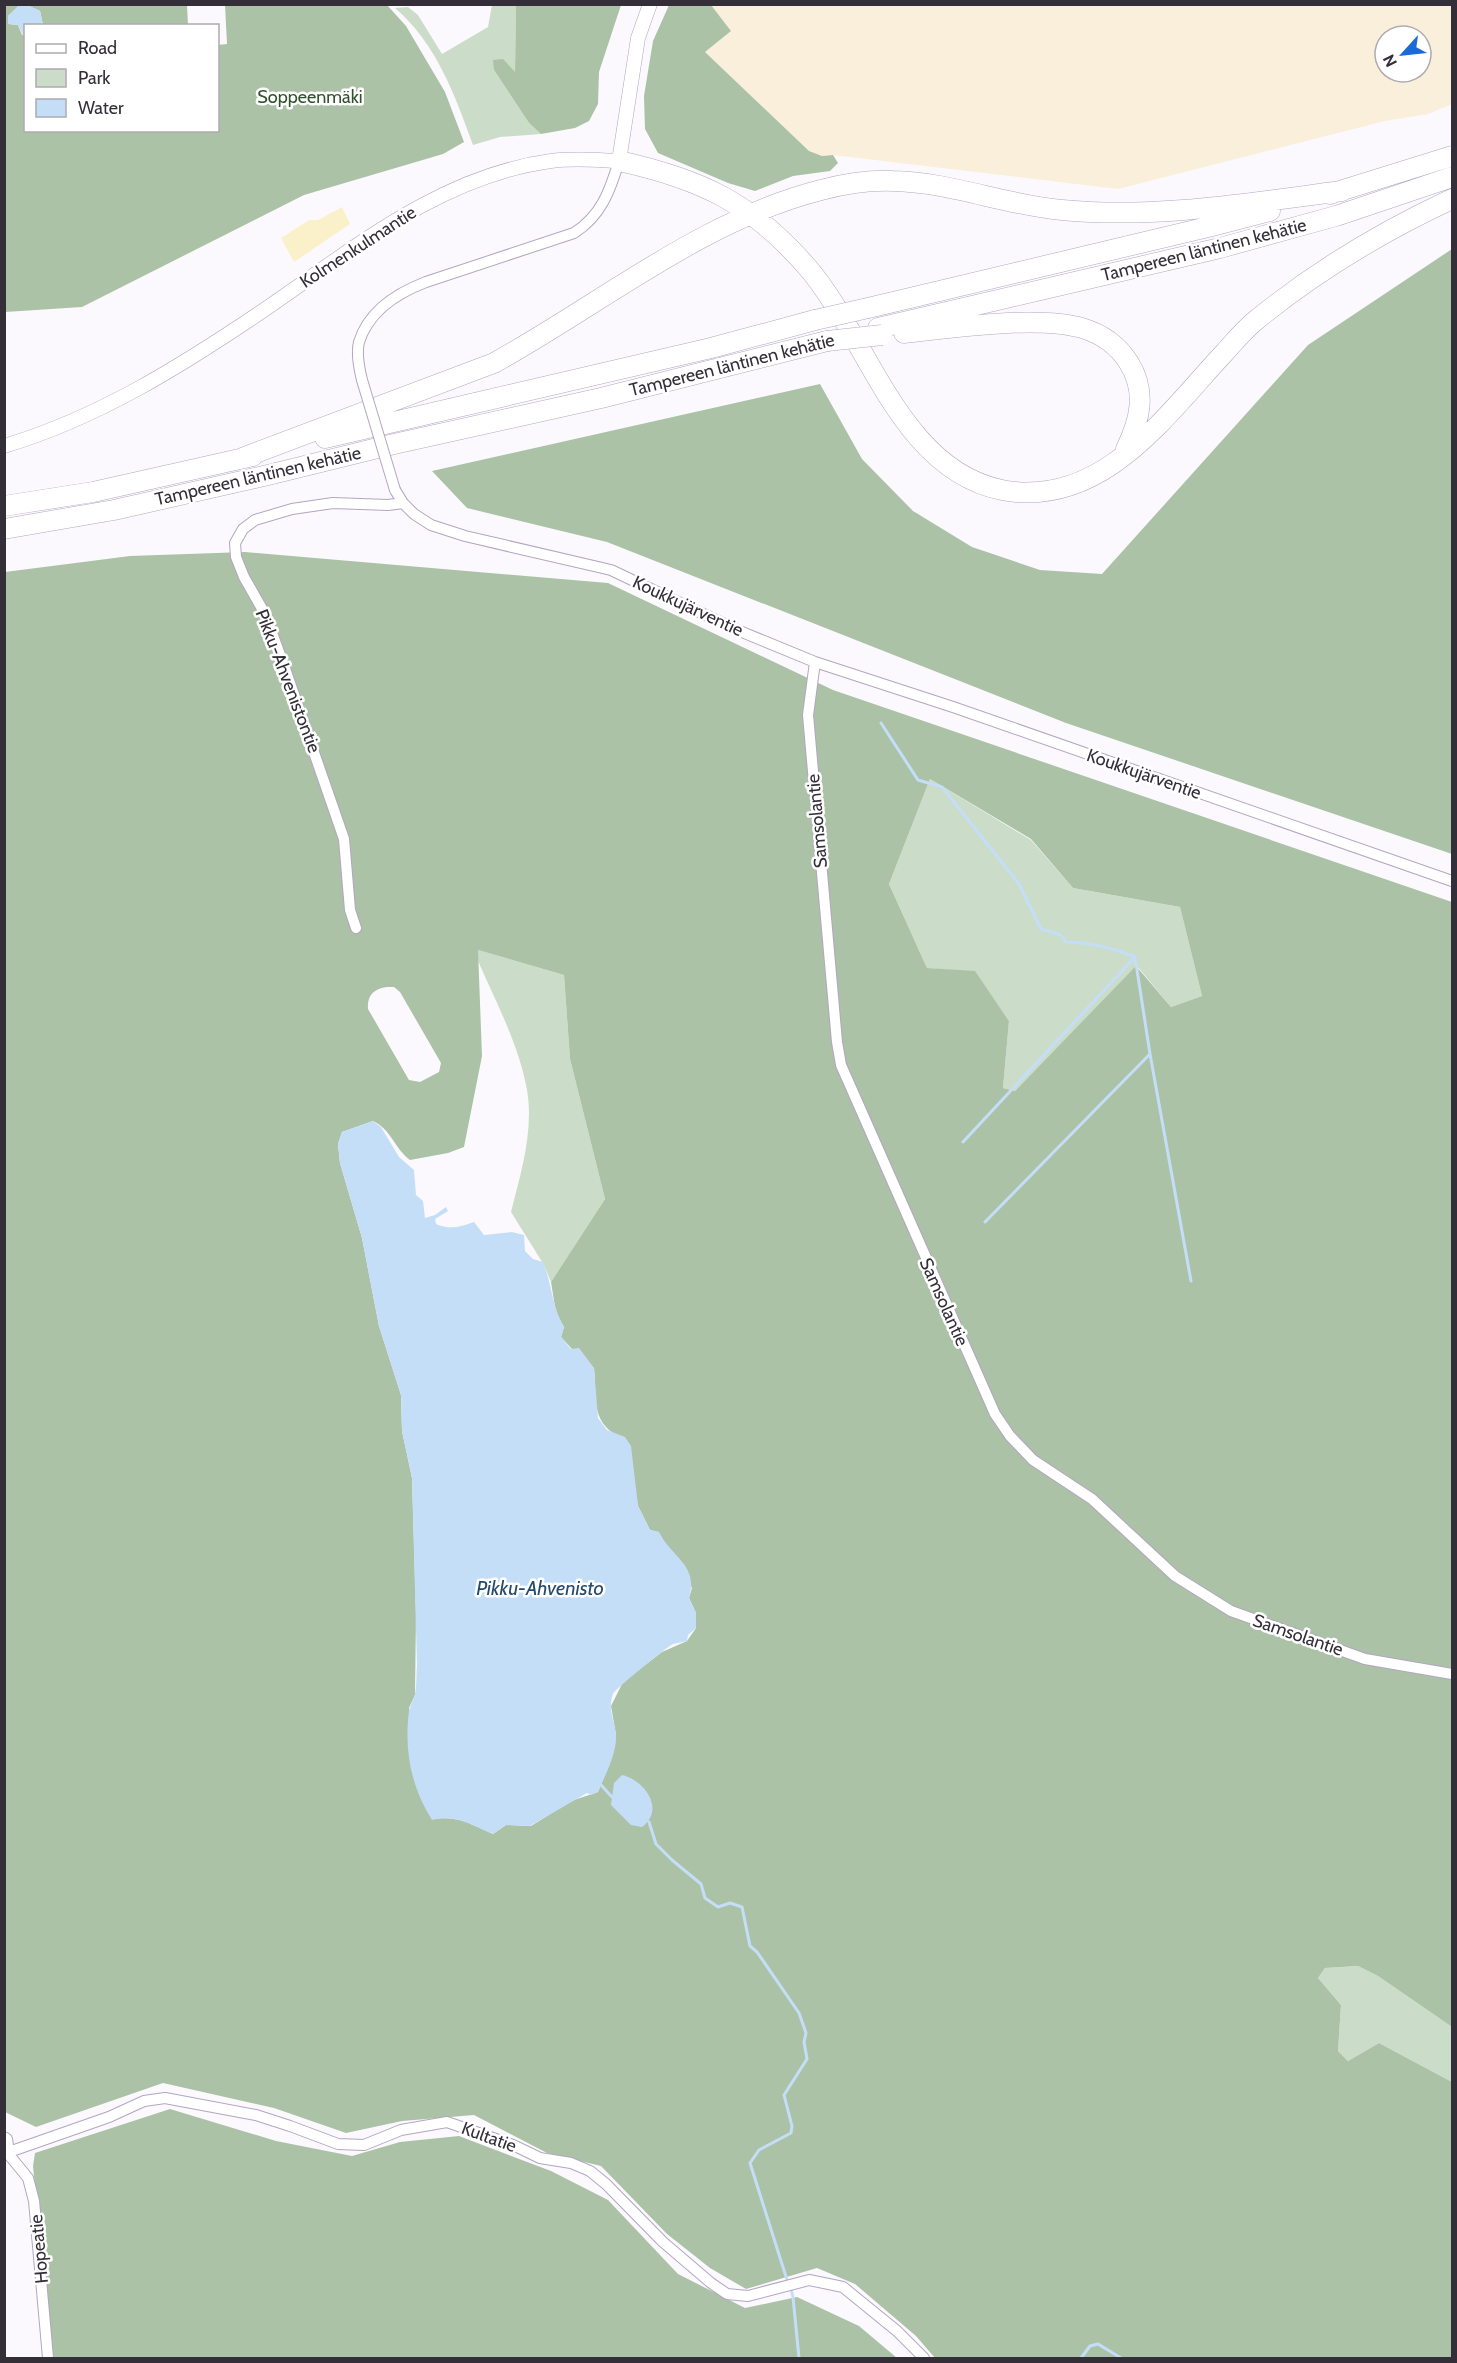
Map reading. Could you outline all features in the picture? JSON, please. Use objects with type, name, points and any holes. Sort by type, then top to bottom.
[{"type":"highway","name":"Tampereen läntinen kehätie","points":[[4,506],[93,492],[711,348],[815,320],[1212,226],[1342,191],[1452,156]]},
{"type":"highway","points":[[619,161],[672,173],[695,182],[752,213],[808,268],[829,295],[899,413],[927,448],[950,468],[987,486],[1008,491],[1038,493],[1079,483],[1108,468],[1147,436],[1252,323],[1317,273],[1355,248],[1452,199]]},
{"type":"highway","name":"Tampereen läntinen kehätie","points":[[4,529],[114,510],[602,398],[827,341],[880,332],[1220,248],[1336,216],[1452,177]]},
{"type":"highway","points":[[242,458],[494,363],[656,264],[752,213],[821,190],[894,180],[929,184],[1060,210],[1127,213],[1202,209],[1342,191]]},
{"type":"highway","points":[[880,332],[1040,323],[1082,328],[1109,340],[1119,349],[1134,371],[1141,400],[1135,430],[1122,457]]},
{"type":"street","points":[[619,161],[638,38],[650,4]]},
{"type":"street","name":"Kolmenkulmantie","points":[[4,446],[83,415],[149,384],[254,317],[386,224],[453,190],[517,167],[552,161],[585,159],[619,161]]},
{"type":"street","name":"Koukkujärventie","points":[[619,161],[609,193],[588,225],[574,233],[408,288],[386,302],[371,318],[359,343],[358,360],[362,380],[395,490],[414,514],[431,525],[465,536],[610,570],[737,630],[815,662],[953,707],[1452,881]]},
{"type":"street","name":"Pikku-Ahvenistontie","points":[[356,928],[350,910],[344,839],[265,614],[236,557],[235,543],[243,529],[255,520],[292,509],[333,503],[388,505],[403,503]]},
{"type":"street","name":"Samsolantie","points":[[815,662],[808,715],[837,1042],[841,1065],[995,1414],[1010,1436],[1033,1460],[1092,1499],[1175,1576],[1231,1611],[1365,1659],[1452,1674]]},
{"type":"street","name":"Kultatie","points":[[7,2151],[109,2117],[144,2101],[165,2098],[256,2115],[338,2144],[364,2145],[401,2130],[447,2122],[540,2157],[571,2163],[590,2171],[606,2184],[663,2242],[727,2294],[748,2296],[809,2280],[843,2286],[897,2331],[924,2358]]},
{"type":"street","points":[[4,2137],[7,2139],[7,2151]]},
{"type":"street","name":"Hopeatie","points":[[7,2151],[28,2178],[34,2201],[48,2358]]},
{"type":"shaded area","points":[[711,5],[1452,5],[1452,104],[1428,114],[1385,121],[1118,189],[833,155],[822,156],[809,151],[705,52],[731,31]]},
{"type":"green space","name":"Soppeenmäki","points":[[5,5],[20,5],[8,16],[9,24],[18,25],[22,35],[24,34],[24,132],[219,132],[219,45],[227,44],[225,5],[387,5],[406,26],[445,92],[464,142],[443,154],[304,195],[82,307],[5,312]]},
{"type":"green space","points":[[27,5],[187,5],[188,24],[43,24],[40,11]]},
{"type":"green space","points":[[492,5],[516,5],[515,73],[494,70],[529,123],[541,134],[500,137],[473,145],[443,71],[422,37],[395,8],[408,7],[418,15],[442,54],[488,27]]},
{"type":"green space","points":[[516,5],[621,5],[599,72],[598,104],[589,121],[575,128],[541,134],[529,123],[494,70],[493,60],[503,59],[515,72]]},
{"type":"green space","points":[[669,5],[711,5],[731,31],[705,52],[809,151],[822,156],[833,155],[838,163],[830,171],[793,176],[755,191],[728,183],[658,153],[645,129],[644,96],[653,41]]},
{"type":"green space","points":[[1452,249],[1452,854],[1066,723],[607,542],[467,508],[432,471],[820,384],[862,459],[913,511],[972,547],[1040,570],[1102,574],[1308,345]]},
{"type":"green space","points":[[245,552],[608,583],[833,690],[1452,902],[1452,2027],[1378,1976],[1358,1966],[1325,1968],[1318,1978],[1341,2005],[1338,2051],[1348,2061],[1379,2043],[1452,2082],[1452,2358],[935,2358],[916,2336],[855,2284],[817,2268],[746,2289],[710,2268],[667,2234],[601,2166],[547,2153],[474,2115],[402,2121],[346,2133],[274,2108],[163,2083],[36,2127],[5,2112],[5,572],[130,556]],"holes":[[[930,779],[1031,839],[1073,888],[1180,907],[1202,996],[1171,1007],[1136,966],[1015,1091],[1003,1088],[1009,1021],[975,971],[927,968],[889,884]],[[478,950],[564,975],[570,1059],[605,1199],[551,1282],[556,1313],[564,1327],[561,1337],[594,1368],[599,1415],[609,1430],[618,1436],[633,1477],[638,1506],[650,1530],[658,1532],[675,1556],[692,1588],[689,1598],[696,1613],[696,1628],[687,1641],[662,1652],[623,1682],[611,1706],[616,1735],[613,1753],[598,1792],[571,1801],[531,1826],[506,1825],[493,1834],[457,1820],[432,1819],[409,1708],[415,1695],[416,1613],[412,1478],[402,1431],[401,1395],[379,1326],[362,1238],[340,1163],[338,1144],[342,1132],[373,1121],[389,1134],[410,1160],[448,1153],[464,1147],[482,1056]],[[394,987],[400,992],[441,1063],[439,1072],[420,1082],[409,1080],[368,1009],[370,996],[382,988]]]},
{"type":"green space","points":[[930,779],[1031,840],[1073,888],[1180,907],[1202,996],[1171,1007],[1137,966],[1015,1091],[1003,1088],[1009,1021],[975,972],[927,968],[889,884]]},
{"type":"green space","points":[[478,950],[564,975],[570,1059],[605,1199],[551,1282],[544,1265],[511,1212],[528,1136],[529,1105],[523,1073],[513,1040],[478,961]]},
{"type":"green space","points":[[1358,1966],[1378,1976],[1452,2027],[1452,2082],[1379,2043],[1348,2061],[1338,2051],[1341,2005],[1318,1978],[1325,1968]]},
{"type":"green space","points":[[170,2109],[276,2141],[352,2156],[400,2142],[459,2136],[551,2171],[608,2200],[678,2274],[745,2308],[797,2297],[859,2326],[897,2358],[52,2358],[33,2166],[35,2153]]},
{"type":"sand","points":[[342,207],[350,224],[294,262],[281,238],[309,220],[318,220]]},
{"type":"water","points":[[20,4],[27,5],[40,11],[43,24],[24,24],[23,35],[18,25],[8,24],[8,16]]},
{"type":"water","name":"Pikku-Ahvenisto","points":[[373,1121],[381,1127],[399,1157],[414,1170],[416,1195],[423,1201],[425,1218],[435,1215],[446,1207],[448,1211],[435,1219],[436,1224],[455,1227],[474,1222],[484,1235],[512,1232],[524,1235],[525,1251],[533,1259],[543,1262],[557,1312],[564,1327],[561,1337],[571,1349],[579,1348],[594,1368],[598,1418],[607,1430],[625,1437],[631,1446],[638,1506],[650,1530],[659,1532],[683,1562],[690,1577],[689,1598],[696,1613],[696,1628],[688,1635],[687,1641],[673,1644],[613,1694],[611,1710],[616,1735],[615,1750],[598,1792],[591,1795],[587,1793],[530,1826],[506,1825],[493,1834],[456,1819],[432,1820],[419,1795],[411,1768],[408,1726],[409,1711],[416,1691],[417,1666],[412,1478],[402,1431],[401,1395],[379,1326],[362,1238],[340,1163],[338,1144],[342,1132]]},
{"type":"water","points":[[622,1775],[638,1783],[649,1796],[652,1812],[649,1820],[642,1827],[631,1825],[611,1805],[614,1783]]},
{"type":"waterway","points":[[881,723],[918,780],[942,787],[1019,884],[1041,929],[1061,935],[1066,942],[1101,946],[1135,957]]},
{"type":"waterway","points":[[1135,957],[1191,1281]]},
{"type":"waterway","points":[[963,1142],[1135,957]]},
{"type":"waterway","points":[[985,1222],[1150,1054]]},
{"type":"waterway","points":[[601,1785],[612,1797]]},
{"type":"waterway","points":[[649,1822],[656,1844],[701,1884],[705,1898],[718,1907],[730,1903],[742,1907],[750,1946],[757,1952],[799,2013],[806,2033],[804,2042],[807,2059],[784,2095],[792,2126],[791,2133],[759,2150],[750,2163],[788,2283]]},
{"type":"waterway","points":[[791,2289],[799,2358]]},
{"type":"waterway","points":[[1081,2358],[1090,2346],[1098,2344],[1121,2358]]}]
